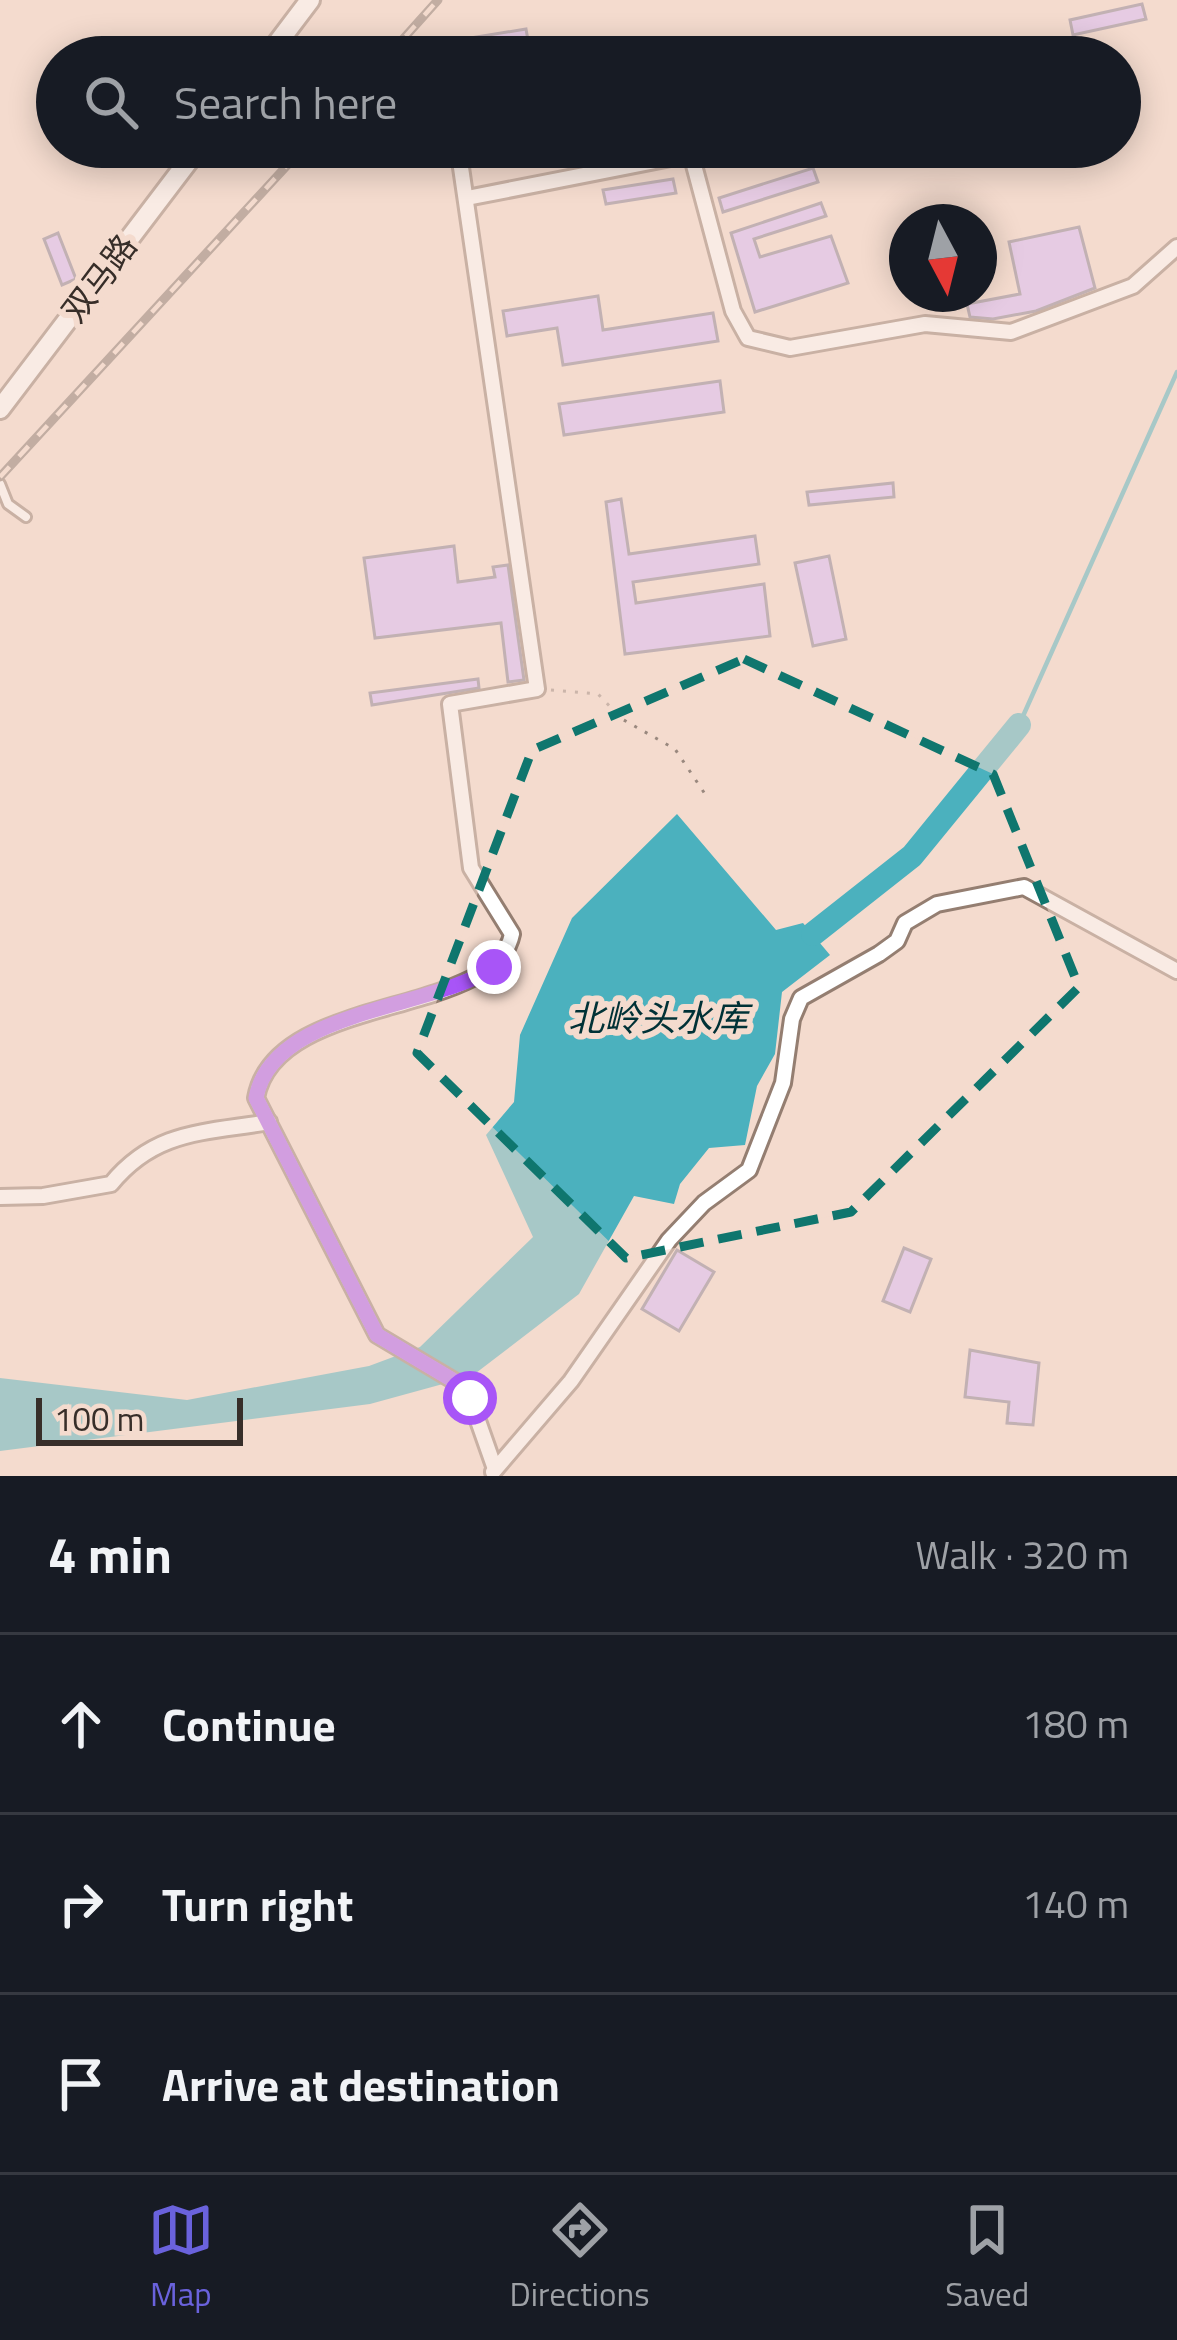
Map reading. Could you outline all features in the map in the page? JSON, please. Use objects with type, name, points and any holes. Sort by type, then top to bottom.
[{"type":"street","points":[[283,36],[310,0]]},
{"type":"street","name":"双马路","points":[[0,409],[183,168]]},
{"type":"street","points":[[462,168],[537,689],[450,704],[471,868],[512,934],[508,952],[482,976],[400,999],[286,1050],[259,1082],[256,1098],[377,1335],[456,1382],[470,1398],[492,1473]]},
{"type":"street","points":[[467,198],[620,168]]},
{"type":"street","points":[[695,168],[733,311],[748,338],[790,348],[925,324],[1011,332],[1133,286],[1177,247]]},
{"type":"street","points":[[492,1473],[571,1382],[669,1240],[704,1204],[749,1170],[783,1083],[792,1019],[808,992],[879,954],[897,941],[905,923],[938,904],[1024,887],[1177,971]]},
{"type":"street","points":[[0,1197],[43,1196],[111,1184],[134,1155],[173,1138],[269,1123]]},
{"type":"lane","points":[[0,484],[8,504],[26,517]]},
{"type":"path","points":[[537,689],[598,694],[622,719],[675,749],[704,794]]},
{"type":"highlighted area","points":[[744,659],[993,774],[1079,987],[851,1212],[626,1258],[417,1053],[532,750]]},
{"type":"water","name":"北岭头水库","points":[[677,814],[776,930],[803,923],[830,955],[782,992],[775,1054],[757,1086],[745,1145],[709,1148],[680,1184],[674,1204],[634,1196],[579,1294],[472,1376],[370,1404],[0,1451],[0,1378],[187,1400],[369,1366],[420,1347],[533,1237],[486,1135],[514,1102],[520,1035],[572,918]]},
{"type":"building","points":[[1142,4],[1146,19],[1073,35],[1070,20]]},
{"type":"building","points":[[526,29],[527,36],[483,36]]},
{"type":"building","points":[[813,168],[818,182],[723,212],[719,198]]},
{"type":"building","points":[[673,179],[676,193],[606,204],[603,190]]},
{"type":"building","points":[[821,203],[826,216],[754,239],[760,257],[831,236],[848,283],[755,312],[731,233]]},
{"type":"building","points":[[1079,227],[1095,288],[1036,311],[993,319],[970,317],[969,312],[997,312],[997,298],[1020,294],[1009,242]]},
{"type":"building","points":[[58,233],[76,279],[62,285],[44,239]]},
{"type":"building","points":[[598,296],[603,330],[713,313],[718,341],[563,365],[557,328],[507,336],[503,311]]},
{"type":"building","points":[[720,381],[724,412],[564,435],[559,404]]},
{"type":"building","points":[[893,483],[894,497],[809,505],[807,492]]},
{"type":"building","points":[[621,499],[629,554],[755,536],[759,564],[633,582],[636,603],[764,584],[770,636],[625,654],[606,502]]},
{"type":"building","points":[[454,546],[458,582],[495,577],[493,567],[508,565],[524,680],[508,682],[501,623],[375,638],[364,558]]},
{"type":"building","points":[[829,556],[846,639],[813,646],[795,563]]},
{"type":"building","points":[[478,679],[479,688],[372,705],[370,693]]},
{"type":"building","points":[[904,1248],[931,1259],[910,1312],[883,1301]]},
{"type":"building","points":[[677,1250],[714,1272],[679,1331],[642,1309]]},
{"type":"building","points":[[970,1350],[1039,1363],[1033,1425],[1007,1423],[1009,1402],[965,1397]]},
{"type":"waterway","points":[[1019,725],[1177,372]]},
{"type":"waterway","points":[[813,934],[912,856],[1019,725]]},
{"type":"railway","points":[[406,36],[438,0]]},
{"type":"railway","points":[[0,477],[285,168]]},
{"type":"route","points":[[470,1398],[456,1382],[377,1335],[256,1098],[268,1067],[286,1050],[400,999],[434,993],[494,967]]}]
